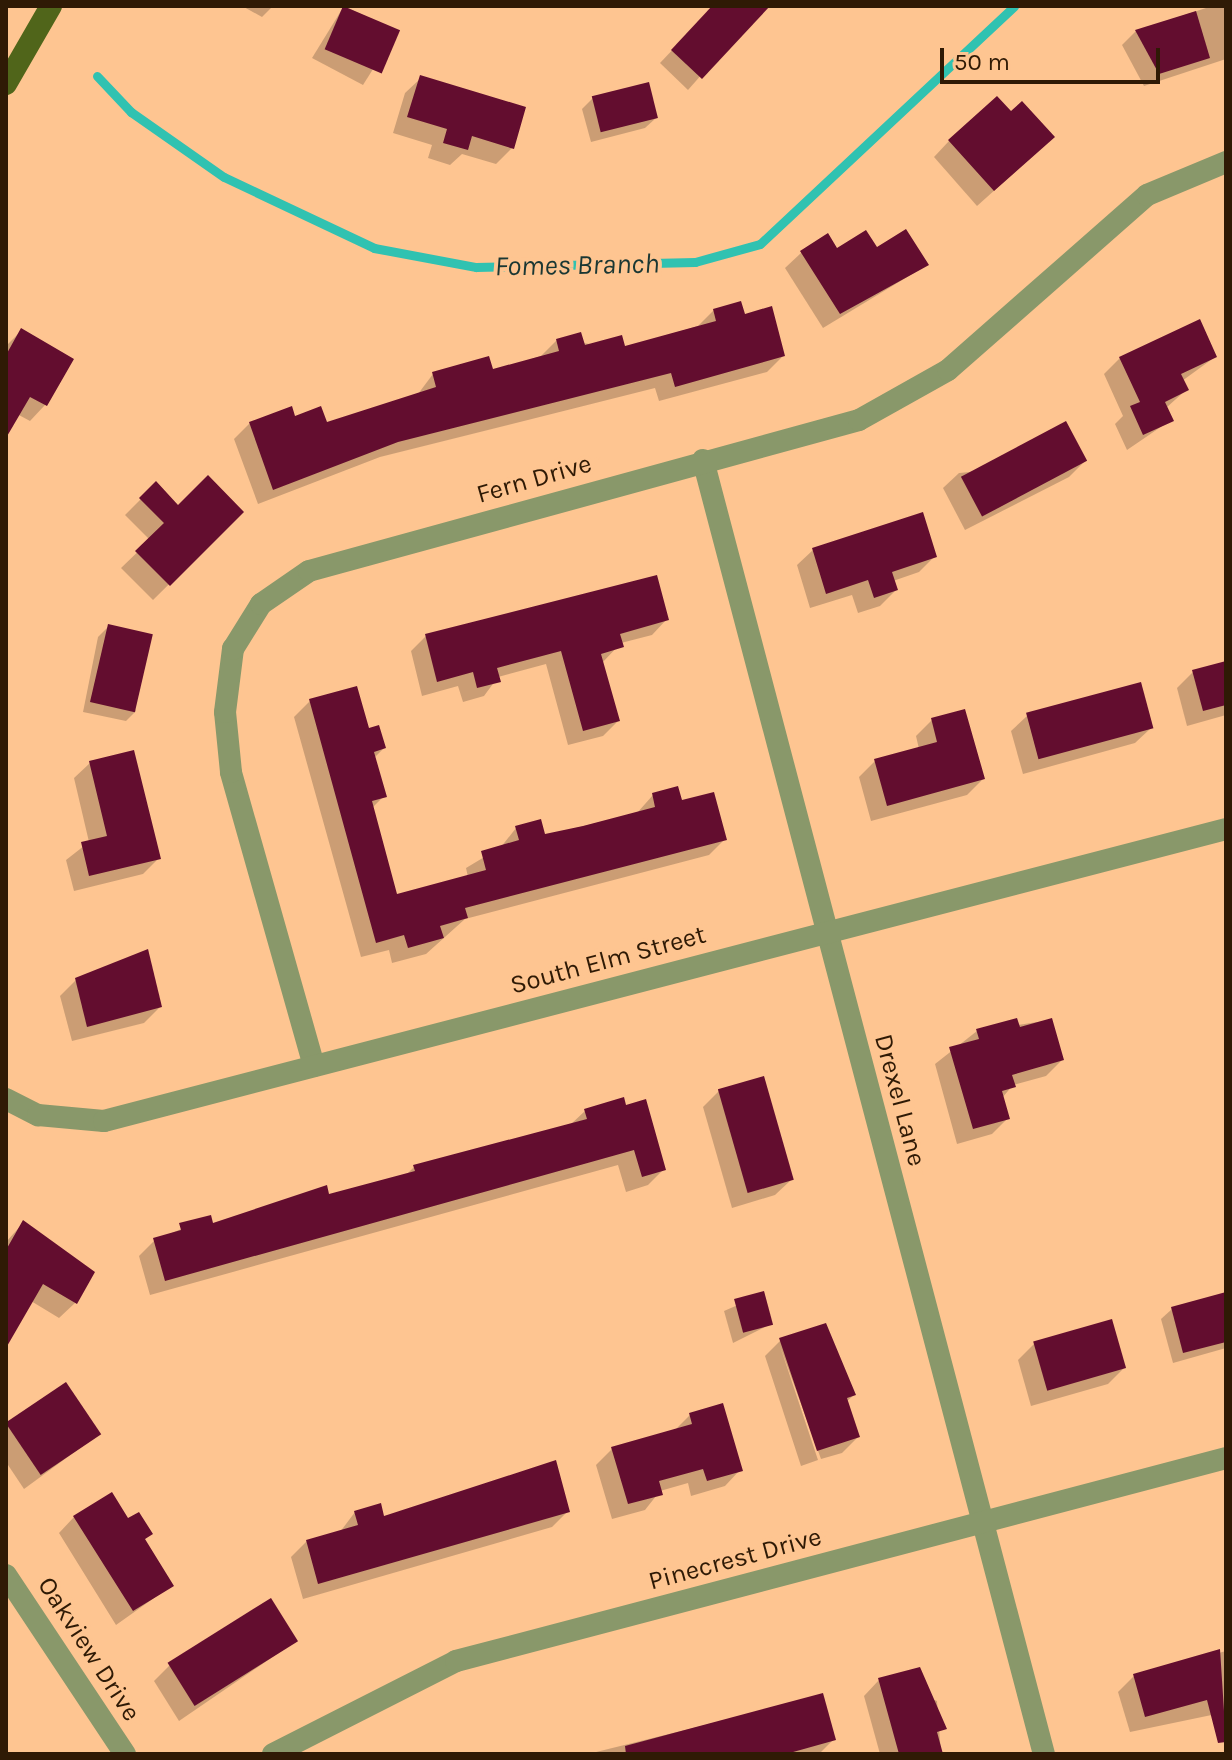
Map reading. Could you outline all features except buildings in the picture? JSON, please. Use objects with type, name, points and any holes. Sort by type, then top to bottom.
[{"type":"main road","points":[[6,84],[51,6]]},
{"type":"street","name":"Fern Drive","points":[[314,1066],[231,772],[225,712],[233,649],[261,604],[309,571],[703,460],[859,420],[948,370],[1147,195],[1226,162]]},
{"type":"street","name":"Drexel Lane","points":[[703,460],[1044,1754]]},
{"type":"street","name":"South Elm Street","points":[[6,1099],[38,1115],[104,1121],[1226,829]]},
{"type":"street","name":"Pinecrest Drive","points":[[273,1754],[456,1661],[1226,1458]]},
{"type":"street","name":"Oakview Drive","points":[[8,1582],[125,1754]]},
{"type":"waterway","name":"Fomes Branch","points":[[97,76],[131,112],[224,177],[374,248],[476,267],[695,262],[760,244],[1014,6]]}]
